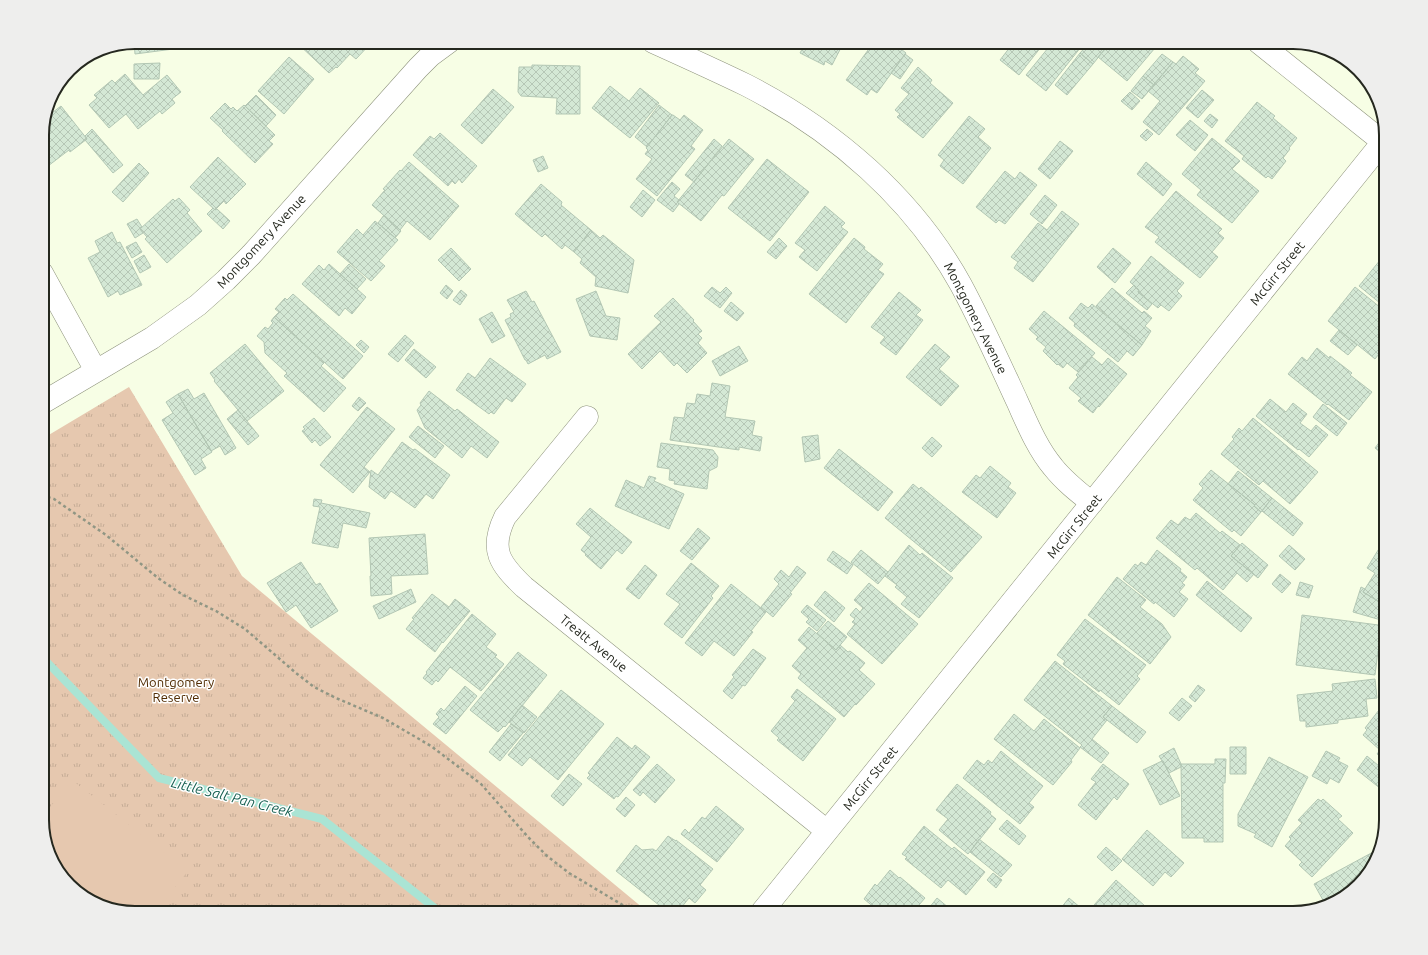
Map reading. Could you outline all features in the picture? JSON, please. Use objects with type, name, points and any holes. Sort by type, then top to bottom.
[{"type":"street","name":"Montgomery Avenue","points":[[49,399],[152,338],[198,305],[226,280],[251,255],[418,68],[440,49]]},
{"type":"street","name":"Montgomery Avenue","points":[[668,49],[747,86],[790,111],[829,136],[858,159],[886,185],[914,217],[942,253],[961,284],[1026,421],[1044,455],[1061,477],[1092,503]]},
{"type":"street","points":[[1267,49],[1379,136]]},
{"type":"street","name":"McGirr Street","points":[[767,906],[1379,146]]},
{"type":"street","points":[[49,286],[96,371]]},
{"type":"street","name":"Treatt Avenue","points":[[587,417],[505,517],[497,540],[498,552],[503,563],[510,574],[524,587],[827,831]]},
{"type":"path","points":[[49,497],[54,499],[106,534],[158,578],[183,595],[216,611],[245,629],[296,674],[314,686],[336,698],[383,718],[431,746],[481,784],[547,856],[569,872],[625,906]]},
{"type":"green space","name":"Montgomery Reserve","points":[[129,387],[242,576],[641,906],[135,906],[113,903],[87,892],[74,881],[60,863],[52,842],[49,826],[49,435]]},
{"type":"green space","points":[[72,780],[188,871],[160,906],[124,905],[113,903],[97,897],[87,892],[74,881],[60,863],[52,842],[49,826],[49,808]]},
{"type":"building","points":[[135,49],[173,49],[135,54]]},
{"type":"building","points":[[303,49],[365,49],[356,59],[350,54],[337,68],[336,67],[329,73]]},
{"type":"building","points":[[802,49],[840,49],[832,65],[825,61],[824,65],[800,53]]},
{"type":"building","points":[[869,49],[901,49],[906,53],[877,93],[871,89],[867,95],[846,80]]},
{"type":"building","points":[[1009,49],[1039,49],[1019,75],[1000,60]]},
{"type":"building","points":[[1047,49],[1079,49],[1046,91],[1026,75]]},
{"type":"building","points":[[1084,49],[1105,49],[1093,64],[1080,53]]},
{"type":"building","points":[[1105,49],[1154,49],[1127,81],[1098,57]]},
{"type":"building","points":[[1080,53],[1093,64],[1067,95],[1055,85]]},
{"type":"building","points":[[905,54],[913,60],[900,79],[891,73]]},
{"type":"building","points":[[1162,54],[1173,62],[1154,85],[1143,76]]},
{"type":"building","points":[[1183,56],[1199,69],[1195,73],[1205,81],[1159,135],[1143,122],[1160,101],[1148,91],[1173,62],[1176,64]]},
{"type":"building","points":[[289,57],[314,79],[284,114],[258,91]]},
{"type":"building","points":[[160,63],[159,79],[134,79],[134,64]]},
{"type":"building","points":[[532,65],[580,66],[580,114],[556,114],[557,98],[521,96],[518,92],[519,67],[532,67]]},
{"type":"building","points":[[918,67],[932,80],[930,83],[953,103],[923,138],[897,117],[900,114],[895,110],[909,94],[901,88]]},
{"type":"building","points":[[125,74],[143,95],[167,75],[181,92],[172,99],[175,103],[162,114],[160,111],[138,129],[126,114],[109,128],[89,105],[97,98],[94,95],[112,80],[115,83]]},
{"type":"building","points":[[1143,76],[1154,85],[1142,99],[1131,91]]},
{"type":"building","points":[[610,86],[629,101],[640,88],[659,103],[630,138],[592,108]]},
{"type":"building","points":[[493,89],[514,107],[482,144],[461,125]]},
{"type":"building","points":[[1202,90],[1214,100],[1198,118],[1186,108]]},
{"type":"building","points":[[1130,92],[1140,101],[1132,110],[1121,101]]},
{"type":"building","points":[[256,95],[276,115],[266,126],[245,106]]},
{"type":"building","points":[[1257,102],[1275,116],[1273,118],[1297,138],[1283,158],[1286,161],[1272,179],[1268,176],[1266,178],[1242,159],[1244,156],[1225,141]]},
{"type":"building","points":[[225,103],[231,109],[233,107],[237,111],[244,105],[275,135],[269,141],[273,144],[255,163],[210,118]]},
{"type":"building","points":[[659,105],[672,115],[647,147],[635,137]]},
{"type":"building","points":[[61,106],[87,139],[49,165],[49,129],[52,113]]},
{"type":"building","points":[[1210,114],[1218,120],[1212,128],[1204,121]]},
{"type":"building","points":[[672,115],[680,120],[684,115],[703,130],[691,146],[695,149],[657,196],[636,179],[652,159],[645,154],[648,150],[646,148]]},
{"type":"building","points":[[969,116],[985,129],[978,137],[991,148],[963,184],[940,166],[944,160],[938,155]]},
{"type":"building","points":[[1190,120],[1208,135],[1195,151],[1176,135]]},
{"type":"building","points":[[92,129],[123,165],[113,173],[85,140],[87,139],[85,136]]},
{"type":"building","points":[[1147,129],[1153,134],[1146,141],[1140,136]]},
{"type":"building","points":[[440,133],[477,166],[462,183],[459,179],[455,184],[452,181],[448,186],[413,155],[430,136],[434,139]]},
{"type":"building","points":[[1212,138],[1240,161],[1232,169],[1259,191],[1232,223],[1197,195],[1201,190],[1182,174]]},
{"type":"building","points":[[714,139],[722,146],[694,182],[685,175]]},
{"type":"building","points":[[729,139],[754,159],[724,196],[722,195],[701,221],[677,202]]},
{"type":"building","points":[[1060,141],[1073,151],[1050,179],[1038,169]]},
{"type":"building","points":[[543,156],[548,168],[538,172],[533,160]]},
{"type":"building","points":[[218,157],[246,184],[226,204],[224,201],[215,210],[190,187]]},
{"type":"building","points":[[767,159],[809,192],[770,241],[728,208]]},
{"type":"building","points":[[409,162],[459,206],[430,240],[407,221],[400,230],[372,205],[385,190],[383,189]]},
{"type":"building","points":[[1146,162],[1172,184],[1163,196],[1137,174]]},
{"type":"building","points":[[139,163],[149,173],[123,202],[112,192]]},
{"type":"building","points":[[1005,171],[1015,179],[1020,172],[1037,185],[1005,224],[999,220],[996,223],[976,207]]},
{"type":"building","points":[[672,182],[680,189],[674,196],[679,200],[677,202],[679,204],[673,212],[657,200]]},
{"type":"building","points":[[541,184],[562,202],[561,205],[591,230],[574,252],[565,245],[562,249],[545,234],[542,237],[515,214]]},
{"type":"building","points":[[643,190],[655,200],[642,217],[630,207]]},
{"type":"building","points":[[1176,191],[1222,229],[1218,233],[1224,238],[1212,252],[1218,257],[1200,278],[1155,242],[1159,237],[1145,227]]},
{"type":"building","points":[[1045,195],[1057,205],[1042,224],[1030,214]]},
{"type":"building","points":[[179,198],[190,210],[187,213],[202,231],[167,263],[145,239],[147,237],[140,229],[173,199],[175,201]]},
{"type":"building","points":[[825,206],[845,223],[841,227],[848,232],[817,271],[799,257],[805,250],[795,243]]},
{"type":"building","points":[[213,208],[215,210],[217,209],[230,221],[223,229],[207,214]]},
{"type":"building","points":[[1062,211],[1079,224],[1033,282],[1014,268],[1018,262],[1011,257],[1038,223],[1047,230]]},
{"type":"building","points":[[384,215],[401,231],[395,238],[378,223]]},
{"type":"building","points":[[137,219],[142,227],[140,229],[143,233],[135,238],[127,224]]},
{"type":"building","points":[[375,221],[398,240],[379,261],[385,266],[371,281],[337,252],[357,229],[363,235]]},
{"type":"building","points":[[591,230],[600,238],[603,235],[634,260],[628,293],[595,286],[596,277],[580,263],[582,259],[574,252]]},
{"type":"building","points":[[112,232],[117,243],[120,242],[142,285],[120,295],[118,291],[108,297],[88,258],[100,252],[95,241]]},
{"type":"building","points":[[779,238],[787,246],[776,259],[767,252]]},
{"type":"building","points":[[854,238],[865,247],[864,249],[883,264],[878,270],[884,274],[846,323],[809,294]]},
{"type":"building","points":[[136,242],[142,252],[132,258],[126,247]]},
{"type":"building","points":[[451,248],[471,269],[459,281],[438,260]]},
{"type":"building","points":[[1113,248],[1131,263],[1115,283],[1097,267]]},
{"type":"building","points":[[144,255],[151,267],[140,273],[134,261]]},
{"type":"building","points":[[1151,256],[1184,283],[1177,291],[1182,296],[1169,311],[1161,305],[1158,308],[1138,292],[1139,290],[1130,282]]},
{"type":"building","points":[[1379,261],[1379,302],[1359,286]]},
{"type":"building","points":[[329,264],[366,297],[352,314],[345,308],[339,316],[302,284],[319,265],[324,270]]},
{"type":"building","points":[[349,264],[366,279],[357,289],[340,274]]},
{"type":"building","points":[[446,285],[453,291],[447,299],[440,293]]},
{"type":"building","points":[[1134,285],[1139,290],[1138,292],[1152,304],[1147,310],[1126,293]]},
{"type":"building","points":[[712,287],[720,293],[726,287],[732,293],[720,308],[704,296]]},
{"type":"building","points":[[1355,287],[1379,306],[1379,354],[1375,359],[1328,321]]},
{"type":"building","points":[[1112,288],[1142,313],[1144,311],[1152,318],[1145,326],[1151,331],[1142,345],[1096,306]]},
{"type":"building","points":[[461,290],[467,295],[460,305],[453,300]]},
{"type":"building","points":[[526,291],[532,302],[534,301],[561,352],[547,359],[545,355],[528,364],[505,320],[511,317],[510,314],[514,312],[507,300]]},
{"type":"building","points":[[596,291],[606,316],[620,318],[617,340],[590,336],[576,299]]},
{"type":"building","points":[[899,292],[921,310],[916,315],[923,320],[896,355],[880,343],[885,337],[871,327]]},
{"type":"building","points":[[293,294],[363,356],[343,379],[274,317],[279,312],[275,309],[285,298],[287,300]]},
{"type":"building","points":[[673,298],[694,320],[693,321],[702,331],[698,334],[702,338],[698,343],[707,353],[687,373],[677,363],[674,366],[660,351],[642,369],[628,354],[661,322],[654,316]]},
{"type":"building","points":[[731,302],[744,313],[737,321],[724,311]]},
{"type":"building","points":[[1081,303],[1088,308],[1092,304],[1142,345],[1133,356],[1127,351],[1118,362],[1074,326],[1075,323],[1069,318]]},
{"type":"building","points":[[1044,311],[1095,353],[1078,372],[1067,363],[1063,368],[1058,364],[1057,365],[1043,351],[1046,347],[1036,339],[1038,337],[1029,329]]},
{"type":"building","points":[[492,312],[505,336],[492,343],[479,319]]},
{"type":"building","points":[[274,317],[324,363],[321,366],[346,388],[324,412],[284,376],[287,373],[265,353],[264,342],[257,336],[265,327],[268,329],[273,323],[271,321]]},
{"type":"building","points":[[1339,330],[1357,345],[1348,355],[1330,341]]},
{"type":"building","points":[[405,335],[414,343],[398,362],[388,354]]},
{"type":"building","points":[[361,340],[369,347],[364,353],[356,345]]},
{"type":"building","points":[[245,344],[284,391],[247,421],[214,381],[215,380],[210,373]]},
{"type":"building","points":[[935,344],[950,357],[939,369],[959,386],[941,406],[906,377]]},
{"type":"building","points":[[739,346],[748,361],[720,376],[712,361]]},
{"type":"building","points":[[1317,348],[1352,373],[1350,375],[1372,392],[1349,420],[1328,404],[1327,405],[1288,374],[1302,357],[1307,361]]},
{"type":"building","points":[[414,349],[436,367],[426,378],[405,360]]},
{"type":"building","points":[[1092,357],[1102,365],[1108,358],[1127,374],[1093,413],[1078,401],[1081,398],[1069,388],[1078,377],[1076,375]]},
{"type":"building","points":[[490,358],[526,384],[512,402],[506,398],[494,414],[491,412],[489,414],[456,390],[468,373],[475,378]]},
{"type":"building","points":[[712,383],[730,386],[725,417],[755,421],[752,435],[762,437],[760,451],[739,447],[739,450],[670,440],[674,417],[684,418],[687,403],[695,404],[697,394],[710,396]]},
{"type":"building","points":[[188,389],[194,399],[204,393],[236,448],[225,455],[220,446],[211,451],[178,394]]},
{"type":"building","points":[[429,391],[455,411],[457,409],[499,442],[487,458],[471,446],[462,458],[425,428],[417,410],[421,405],[420,403]]},
{"type":"building","points":[[178,394],[212,452],[201,459],[206,468],[195,475],[162,420],[173,413],[166,402]]},
{"type":"building","points":[[359,397],[366,403],[358,411],[352,406]]},
{"type":"building","points":[[1270,399],[1286,412],[1293,403],[1307,414],[1300,423],[1311,431],[1316,425],[1328,435],[1309,457],[1256,416]]},
{"type":"building","points":[[1323,404],[1347,423],[1337,436],[1313,417]]},
{"type":"building","points":[[367,407],[395,429],[364,467],[370,472],[353,493],[320,465]]},
{"type":"building","points":[[238,410],[259,436],[248,445],[227,419]]},
{"type":"building","points":[[314,418],[331,437],[320,446],[315,440],[312,443],[302,431],[305,429],[303,427]]},
{"type":"building","points":[[1253,418],[1318,472],[1290,504],[1263,481],[1259,485],[1221,454],[1234,439],[1232,437],[1239,428],[1242,431]]},
{"type":"building","points":[[418,426],[444,446],[435,458],[409,437]]},
{"type":"building","points":[[818,435],[820,459],[805,462],[802,437]]},
{"type":"building","points":[[932,437],[942,446],[932,457],[922,448]]},
{"type":"building","points":[[402,442],[413,450],[415,449],[450,475],[433,499],[426,494],[415,508],[391,491],[385,499],[369,487],[371,470],[378,475]]},
{"type":"building","points":[[661,443],[713,450],[718,457],[717,467],[709,471],[707,489],[674,484],[675,481],[669,480],[670,469],[657,467]]},
{"type":"building","points":[[1379,443],[1379,451],[1375,448]]},
{"type":"building","points":[[839,449],[893,492],[878,511],[824,468]]},
{"type":"building","points":[[990,466],[1011,483],[1008,487],[1016,493],[997,518],[962,492],[976,475],[980,478]]},
{"type":"building","points":[[1211,470],[1255,505],[1254,506],[1261,512],[1241,536],[1234,530],[1232,532],[1193,500],[1203,488],[1199,484]]},
{"type":"building","points":[[1238,471],[1272,498],[1261,512],[1254,506],[1255,505],[1228,484]]},
{"type":"building","points":[[649,476],[656,478],[654,481],[684,494],[669,529],[615,506],[626,480],[644,488]]},
{"type":"building","points":[[913,484],[919,489],[921,487],[982,537],[951,572],[885,518]]},
{"type":"building","points":[[1272,498],[1303,523],[1293,536],[1262,511]]},
{"type":"building","points":[[314,499],[322,500],[321,503],[370,513],[366,528],[343,523],[338,548],[312,543],[320,507],[313,506]]},
{"type":"building","points":[[590,508],[632,542],[622,554],[617,550],[601,569],[581,550],[591,537],[576,524]]},
{"type":"building","points":[[1196,513],[1220,533],[1222,531],[1240,545],[1231,556],[1254,574],[1247,582],[1237,573],[1223,590],[1197,568],[1195,570],[1156,538],[1171,520],[1178,525],[1185,517],[1190,520]]},
{"type":"building","points":[[698,528],[710,538],[692,560],[680,551]]},
{"type":"building","points":[[425,534],[428,574],[391,576],[392,594],[371,596],[369,538]]},
{"type":"building","points":[[1242,543],[1268,565],[1258,578],[1231,556]]},
{"type":"building","points":[[909,545],[920,555],[922,553],[953,578],[919,618],[901,604],[907,597],[895,587],[897,585],[885,576]]},
{"type":"building","points":[[1289,545],[1305,559],[1295,570],[1279,556]]},
{"type":"building","points":[[1379,549],[1379,602],[1363,592],[1375,573],[1367,568]]},
{"type":"building","points":[[861,550],[888,572],[878,584],[851,562]]},
{"type":"building","points":[[1157,550],[1181,569],[1180,571],[1187,577],[1182,583],[1185,585],[1179,592],[1188,599],[1174,617],[1155,602],[1154,604],[1123,579],[1135,564],[1138,566],[1141,562],[1146,565]]},
{"type":"building","points":[[833,551],[853,565],[847,574],[827,560]]},
{"type":"building","points":[[301,562],[316,585],[320,583],[338,611],[311,628],[296,605],[286,612],[267,583]]},
{"type":"building","points":[[691,563],[719,586],[711,596],[713,598],[682,638],[664,624],[680,604],[666,594]]},
{"type":"building","points":[[645,565],[657,575],[639,599],[626,589]]},
{"type":"building","points":[[797,566],[806,573],[790,593],[792,594],[773,617],[761,607],[779,584],[774,579],[781,570],[789,577]]},
{"type":"building","points":[[1280,574],[1291,583],[1282,593],[1272,584]]},
{"type":"building","points":[[1117,577],[1146,600],[1140,607],[1162,624],[1171,637],[1150,664],[1088,615]]},
{"type":"building","points":[[1207,581],[1252,618],[1241,632],[1196,595]]},
{"type":"building","points":[[1300,582],[1313,586],[1309,598],[1296,595]]},
{"type":"building","points":[[869,583],[918,624],[882,664],[847,634],[855,624],[852,622],[855,619],[850,615],[856,608],[860,612],[863,608],[854,600]]},
{"type":"building","points":[[731,584],[766,612],[751,631],[753,632],[734,656],[714,641],[702,656],[685,643]]},
{"type":"building","points":[[1361,587],[1365,589],[1363,592],[1379,601],[1379,619],[1353,612]]},
{"type":"building","points":[[411,589],[416,602],[379,619],[373,606]]},
{"type":"building","points":[[825,591],[845,608],[834,622],[814,605]]},
{"type":"building","points":[[432,594],[449,607],[455,599],[470,611],[435,652],[406,629],[414,619],[412,618]]},
{"type":"building","points":[[807,605],[826,620],[817,631],[806,622],[809,619],[801,612]]},
{"type":"building","points":[[472,614],[496,634],[486,647],[497,655],[495,657],[504,664],[481,691],[450,667],[438,682],[436,680],[432,685],[423,678],[427,673],[426,672]]},
{"type":"building","points":[[1302,615],[1379,625],[1379,651],[1375,675],[1296,665]]},
{"type":"building","points":[[1085,619],[1146,665],[1137,676],[1140,679],[1119,705],[1100,690],[1099,692],[1063,664],[1065,661],[1057,655]]},
{"type":"building","points":[[828,621],[847,637],[836,650],[817,633]]},
{"type":"building","points":[[809,627],[836,650],[840,645],[865,663],[859,670],[875,684],[844,717],[798,678],[801,674],[792,666],[807,648],[798,640]]},
{"type":"building","points":[[753,649],[766,658],[745,686],[743,685],[732,699],[723,691],[734,677],[732,675]]},
{"type":"building","points":[[518,652],[547,675],[505,727],[504,726],[498,732],[470,710]]},
{"type":"building","points":[[1055,661],[1112,706],[1103,717],[1107,720],[1092,739],[1109,753],[1101,763],[1080,747],[1082,745],[1024,700]]},
{"type":"building","points":[[1375,679],[1377,698],[1366,699],[1368,716],[1338,720],[1338,723],[1306,727],[1306,721],[1300,721],[1297,695],[1333,691],[1332,684]]},
{"type":"building","points":[[1198,685],[1205,690],[1195,702],[1189,697]]},
{"type":"building","points":[[465,686],[477,696],[446,734],[433,724],[439,717],[436,714],[441,708],[444,711]]},
{"type":"building","points":[[797,689],[836,719],[803,761],[777,740],[779,738],[771,731],[795,701],[791,697]]},
{"type":"building","points":[[561,690],[604,724],[558,780],[530,757],[522,766],[508,755]]},
{"type":"building","points":[[1182,698],[1192,706],[1179,721],[1169,713]]},
{"type":"building","points":[[522,705],[537,717],[524,733],[509,722]]},
{"type":"building","points":[[1112,706],[1146,732],[1137,743],[1103,717]]},
{"type":"building","points":[[1379,710],[1379,749],[1363,735],[1367,730],[1365,728]]},
{"type":"building","points":[[1014,714],[1034,731],[1044,719],[1080,748],[1071,760],[1072,762],[1053,785],[994,739]]},
{"type":"building","points":[[511,724],[523,733],[500,761],[489,752]]},
{"type":"building","points":[[617,737],[632,749],[635,745],[650,757],[618,797],[616,796],[614,799],[587,778],[590,775],[588,773]]},
{"type":"building","points":[[1230,747],[1246,747],[1246,774],[1230,774]]},
{"type":"building","points":[[1174,748],[1181,767],[1169,773],[1159,756]]},
{"type":"building","points":[[1001,751],[1043,786],[1029,803],[1034,807],[1020,824],[963,778],[977,760],[984,765],[988,760],[992,763]]},
{"type":"building","points":[[1326,751],[1340,758],[1338,761],[1348,766],[1339,783],[1330,778],[1327,784],[1312,776]]},
{"type":"building","points":[[1367,756],[1379,766],[1379,787],[1357,770]]},
{"type":"building","points":[[1269,757],[1308,777],[1272,847],[1254,837],[1256,834],[1238,826],[1238,814]]},
{"type":"building","points":[[1215,759],[1226,759],[1225,783],[1223,783],[1223,842],[1204,842],[1204,838],[1182,838],[1181,764],[1215,764]]},
{"type":"building","points":[[1162,761],[1180,796],[1160,805],[1143,770]]},
{"type":"building","points":[[657,764],[675,780],[655,803],[643,792],[640,796],[633,790]]},
{"type":"building","points":[[1103,764],[1129,784],[1117,800],[1114,797],[1096,820],[1078,805],[1096,782],[1091,779]]},
{"type":"building","points":[[569,774],[582,784],[563,806],[551,796]]},
{"type":"building","points":[[957,784],[991,812],[990,814],[996,819],[968,854],[939,830],[948,819],[936,810]]},
{"type":"building","points":[[626,797],[635,805],[625,817],[616,809]]},
{"type":"building","points":[[1318,799],[1321,801],[1323,799],[1342,816],[1338,819],[1353,833],[1312,877],[1299,865],[1302,862],[1285,846],[1291,839],[1289,837],[1302,823],[1298,820]]},
{"type":"building","points":[[716,806],[744,829],[717,862],[681,834],[685,829],[689,833],[702,817],[705,819]]},
{"type":"building","points":[[1007,820],[1026,836],[1019,845],[999,829]]},
{"type":"building","points":[[924,826],[952,849],[954,847],[985,872],[966,895],[948,880],[941,888],[905,859],[907,857],[902,854]]},
{"type":"building","points":[[1147,830],[1184,863],[1171,877],[1165,872],[1153,886],[1122,859]]},
{"type":"building","points":[[668,836],[676,840],[713,869],[700,885],[706,890],[695,903],[689,898],[683,906],[660,906],[616,871],[636,845],[642,850],[653,849],[656,851]]},
{"type":"building","points":[[979,839],[1012,865],[1001,877],[970,852]]},
{"type":"building","points":[[1106,847],[1122,861],[1112,871],[1097,857]]},
{"type":"building","points":[[1372,853],[1365,868],[1358,877],[1341,892],[1323,900],[1314,884]]},
{"type":"building","points":[[890,870],[925,898],[918,906],[872,906],[864,899],[875,884],[877,886]]},
{"type":"building","points":[[993,873],[1002,880],[996,888],[987,880]]},
{"type":"building","points":[[1116,880],[1145,906],[1093,906]]},
{"type":"building","points":[[937,898],[947,906],[931,906]]},
{"type":"building","points":[[1069,898],[1079,906],[1062,906]]},
{"type":"waterway","name":"Little Salt Pan Creek","points":[[49,664],[159,778],[322,819],[432,906]]}]
